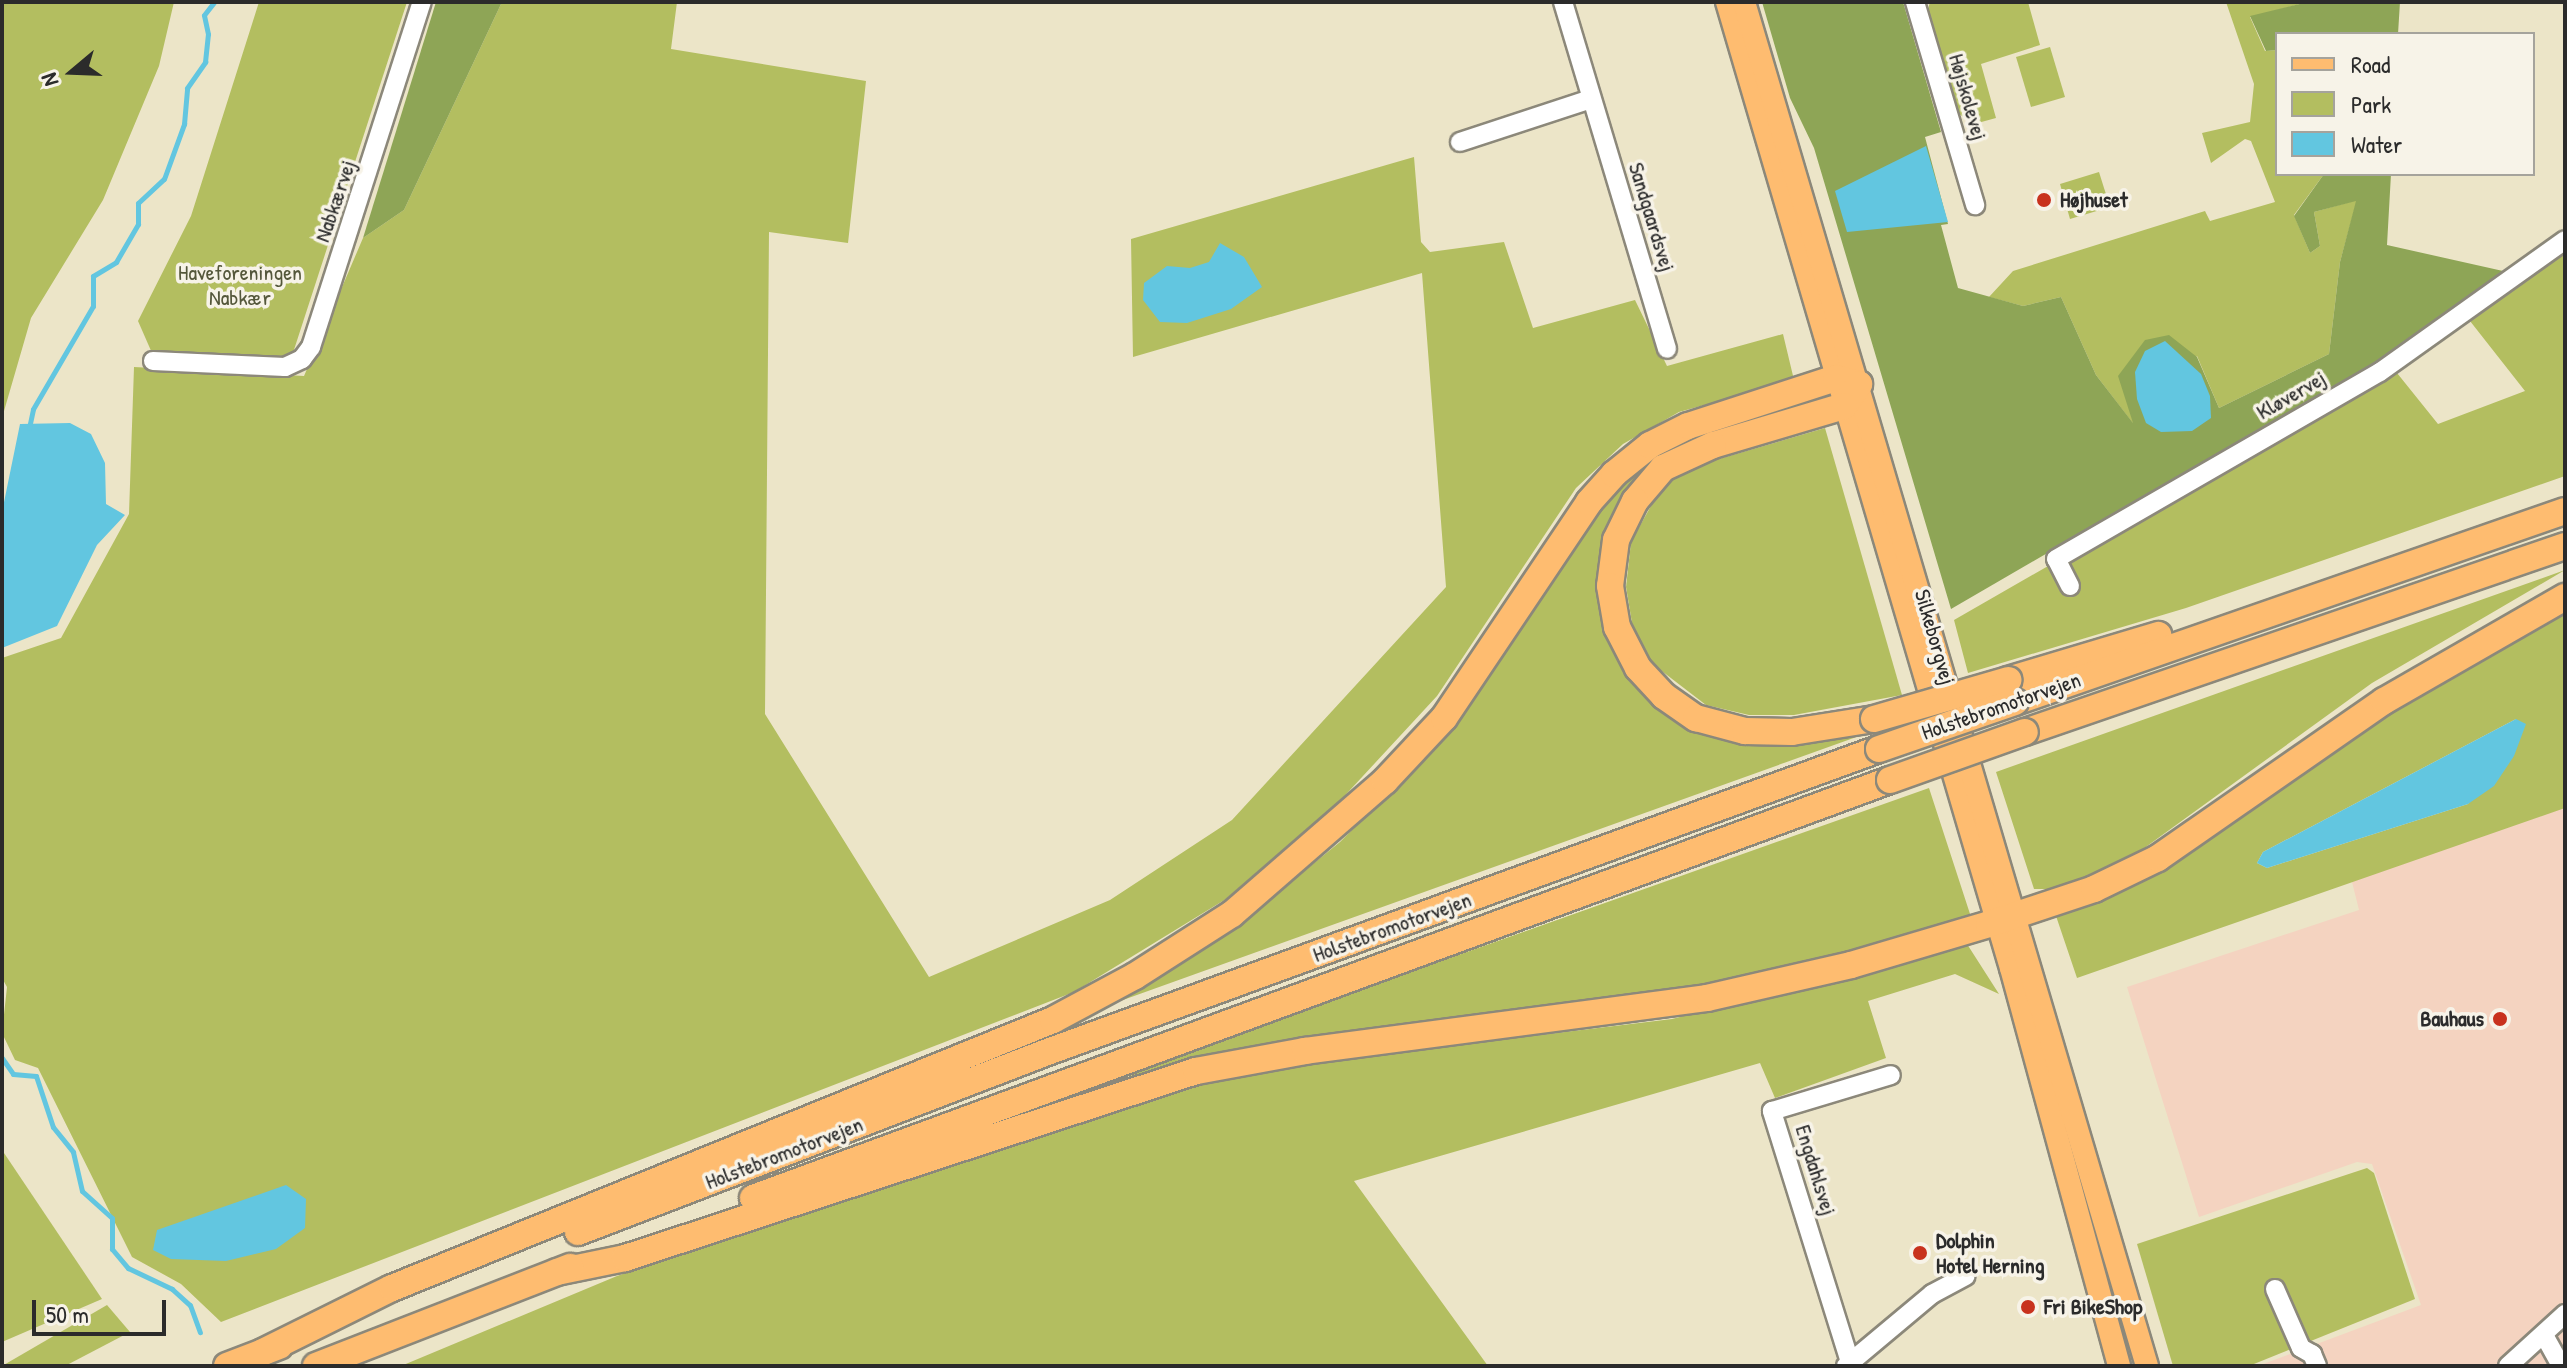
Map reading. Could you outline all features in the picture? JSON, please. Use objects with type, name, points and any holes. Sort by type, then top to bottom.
[{"type":"highway","points":[[263,1352],[392,1288],[1053,1020],[1135,976],[1232,914],[1327,837],[1444,718],[1589,502],[1614,474],[1650,445],[1688,426],[1847,381],[1844,406],[1713,445],[1663,468],[1635,501],[1616,540],[1610,586],[1617,627],[1638,668],[1664,696],[1696,718],[1745,731],[1792,732],[2011,691],[2139,638],[2248,618],[2565,511]]},
{"type":"highway","name":"Holstebromotorvejen","points":[[316,1366],[557,1272],[1890,780],[2565,546]]},
{"type":"highway","points":[[557,1272],[625,1258],[1196,1071],[1305,1051],[1707,998],[1851,965],[2006,919],[2094,889],[2158,858],[2384,701],[2565,597]]},
{"type":"highway","name":"Holstebromotorvejen","points":[[227,1366],[1050,1051],[1879,749],[2011,691]]},
{"type":"main road","name":"Silkeborgvej","points":[[1727,2],[1847,381],[2006,919],[2119,1366]]},
{"type":"main road","name":"Silkeborgvej","points":[[1744,2],[1847,381]]},
{"type":"main road","name":"Silkeborgvej","points":[[1844,406],[2147,1366]]},
{"type":"street","name":"Nabkærvej","points":[[153,361],[285,367],[302,359],[311,347],[422,2]]},
{"type":"street","name":"Sandgaardsvej","points":[[1563,2],[1667,349]]},
{"type":"street","name":"Højskolevej","points":[[1915,2],[1975,205]]},
{"type":"street","points":[[1460,142],[1591,99]]},
{"type":"street","name":"Kløvervej","points":[[2070,586],[2056,559],[2380,372],[2565,240]]},
{"type":"street","name":"Engdahlsvej","points":[[1891,1075],[1772,1111],[1848,1364],[1932,1294],[1966,1276]]},
{"type":"street","points":[[2275,1289],[2301,1348],[2312,1354],[2317,1366]]},
{"type":"street","points":[[2508,1366],[2565,1314]]},
{"type":"street","points":[[2544,1335],[2561,1366]]},
{"type":"shaded area","points":[[2565,807],[2565,1366],[2258,1366],[2421,1305],[2372,1164],[2357,1162],[2199,1217],[2127,987],[2359,910],[2351,878]]},
{"type":"green space","points":[[2,2],[174,2],[159,66],[103,200],[31,318],[2,418]]},
{"type":"green space","name":"Haveforeningen Nabkær","points":[[259,2],[407,2],[291,359],[152,353],[138,321],[191,216]]},
{"type":"green space","points":[[436,2],[502,2],[404,210],[363,238]]},
{"type":"green space","points":[[502,2],[677,2],[671,49],[866,81],[848,243],[769,232],[765,714],[929,977],[1110,900],[1232,820],[1446,587],[1422,273],[1133,357],[1131,239],[1414,157],[1421,242],[1430,252],[1504,242],[1533,328],[1635,300],[1667,366],[1783,334],[1794,380],[1679,412],[1623,444],[1576,488],[1437,696],[1338,803],[1226,899],[1074,992],[221,1322],[181,1284],[132,1257],[38,1068],[15,1060],[2,1033],[7,987],[2,978],[2,658],[61,638],[129,514],[134,367],[304,376],[363,238],[404,210]]},
{"type":"green space","points":[[1762,2],[1903,2],[1941,132],[1925,137],[1948,224],[1941,225],[1958,288],[2023,306],[2061,297],[2096,375],[2133,423],[2118,376],[2145,340],[2169,335],[2197,357],[2219,408],[2329,354],[2340,262],[2356,201],[2314,212],[2320,246],[2310,253],[2294,216],[2323,176],[2391,176],[2387,245],[2503,271],[2374,363],[1951,609],[1814,148],[1790,98]]},
{"type":"green space","points":[[1930,2],[2028,2],[2040,45],[1981,64],[1996,118],[1974,124],[1956,112],[1927,13]]},
{"type":"green space","points":[[2226,2],[2308,2],[2250,17],[2265,51],[2275,50],[2275,176],[2323,176],[2294,215],[2310,253],[2320,246],[2314,212],[2357,200],[2340,262],[2329,354],[2219,408],[2197,356],[2135,426],[2096,375],[2061,297],[2023,306],[1989,297],[2013,271],[2205,211],[2210,221],[2275,202],[2251,141],[2245,139],[2211,163],[2202,133],[2250,122],[2254,84]]},
{"type":"green space","points":[[2308,2],[2400,2],[2398,32],[2275,32],[2275,50],[2266,51],[2250,16]]},
{"type":"green space","points":[[2050,47],[2065,97],[2031,107],[2016,57]]},
{"type":"green space","points":[[2099,172],[2110,207],[2070,219],[2060,184]]},
{"type":"green space","points":[[2565,250],[2565,476],[2186,608],[1968,673],[1954,620],[2393,368],[2438,424],[2525,391],[2470,321]]},
{"type":"green space","points":[[1825,428],[1902,695],[1794,715],[1749,715],[1706,705],[1650,662],[1633,629],[1626,587],[1631,542],[1652,504],[1681,470]]},
{"type":"green space","points":[[1644,466],[1620,504],[1605,630],[1629,681],[1692,732],[1793,745],[1862,735],[1109,1005],[1239,924],[1340,842],[1453,729],[1601,506]]},
{"type":"green space","points":[[2565,570],[2372,683],[2143,849],[2059,889],[2034,889],[1996,772]]},
{"type":"green space","points":[[2565,612],[2565,808],[2077,978],[2056,916],[2173,865],[2398,708]],"holes":[[[2516,719],[2468,804],[2267,868],[2257,863],[2263,852]]]},
{"type":"green space","points":[[1929,788],[1971,917],[1845,955],[1709,988],[1278,1046],[1100,1082]]},
{"type":"green space","points":[[1967,944],[1999,994],[1955,974],[1868,1001],[1886,1058],[1775,1098],[1760,1063],[1354,1181],[1488,1366],[401,1366],[617,1276],[943,1163],[1205,1084],[1350,1058],[1672,1019]]},
{"type":"green space","points":[[2,1150],[102,1299],[2,1342]]},
{"type":"green space","points":[[2367,1168],[2374,1173],[2415,1299],[2249,1366],[2173,1366],[2137,1244]]},
{"type":"green space","points":[[107,1305],[130,1332],[65,1366],[2,1366]]},
{"type":"water","points":[[1926,146],[1948,222],[1847,232],[1835,191]]},
{"type":"water","points":[[1220,243],[1244,257],[1262,287],[1231,309],[1187,323],[1160,322],[1143,300],[1144,283],[1167,266],[1190,268],[1209,262]]},
{"type":"water","points":[[2165,341],[2201,374],[2210,396],[2211,418],[2192,431],[2161,432],[2146,423],[2137,399],[2135,372],[2145,351]]},
{"type":"water","points":[[70,423],[91,434],[105,463],[106,504],[125,515],[97,545],[57,626],[2,648],[2,512],[20,424]]},
{"type":"water","points":[[2516,719],[2526,724],[2514,756],[2494,786],[2468,804],[2267,868],[2257,863],[2263,852]]},
{"type":"water","points":[[286,1185],[306,1199],[305,1228],[276,1249],[226,1261],[171,1259],[153,1250],[157,1230]]},
{"type":"waterway","points":[[29,428],[33,409],[93,306],[93,276],[116,262],[138,224],[138,203],[164,179],[184,124],[187,88],[205,62],[208,34],[204,15],[214,2]]},
{"type":"waterway","points":[[2,1058],[13,1074],[36,1076],[53,1127],[73,1152],[82,1191],[112,1218],[112,1249],[128,1268],[172,1289],[190,1305],[200,1332]]},
{"type":"place","name":"Højhuset","points":[[2044,200]]},
{"type":"place","name":"Bauhaus","points":[[2500,1019]]},
{"type":"place","name":"Dolphin Hotel Herning","points":[[1920,1253]]},
{"type":"place","name":"Fri BikeShop","points":[[2028,1307]]}]
